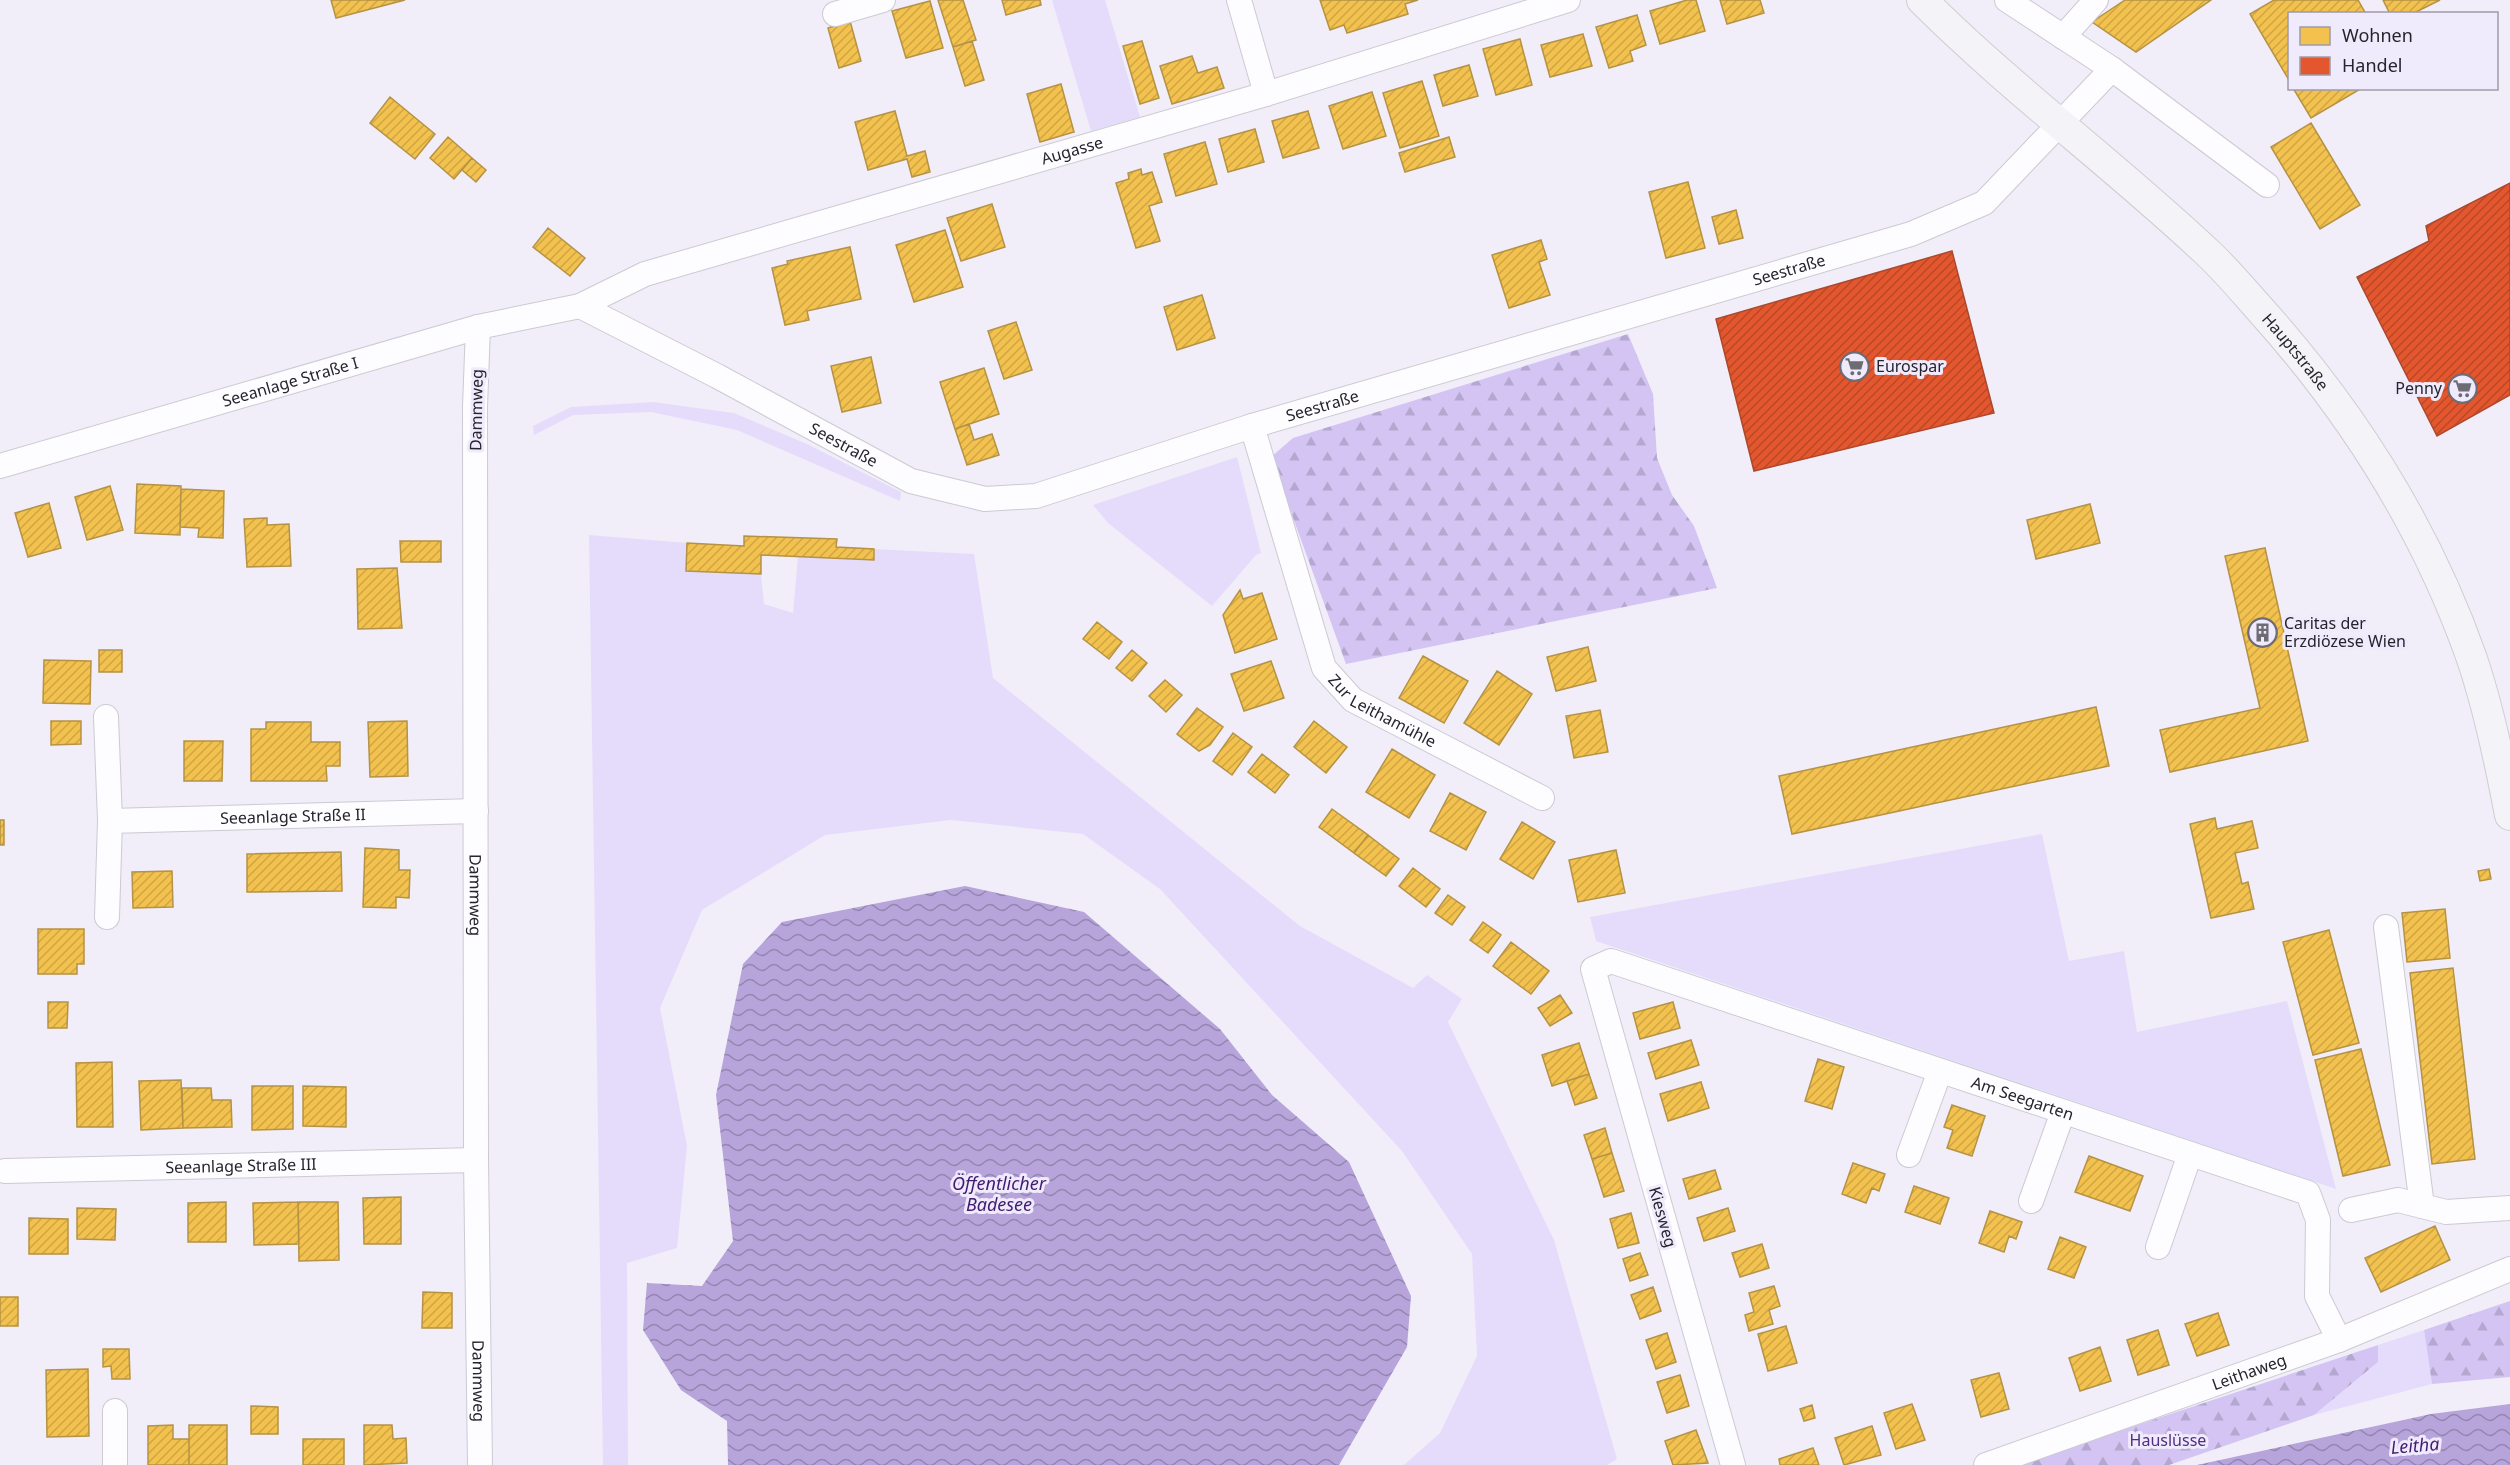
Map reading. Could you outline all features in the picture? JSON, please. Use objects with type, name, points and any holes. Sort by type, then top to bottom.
[{"type":"main road","name":"Hauptstraße","points":[[1922,0],[1960,39],[2062,123],[2211,255],[2300,353],[2368,447],[2430,556],[2472,658],[2489,718],[2510,815]]},
{"type":"street","points":[[835,14],[883,0]]},
{"type":"street","points":[[1239,0],[1266,94]]},
{"type":"street","name":"Augasse","points":[[580,306],[645,274],[1266,94],[1568,0]]},
{"type":"street","points":[[2007,0],[2112,69],[2266,185]]},
{"type":"street","points":[[2063,37],[2096,0]]},
{"type":"street","name":"Seestraße","points":[[580,306],[911,480],[985,499],[1036,496],[1252,426],[1911,234],[1984,203],[2112,69]]},
{"type":"street","name":"Seeanlage Straße I","points":[[0,466],[478,327],[580,306]]},
{"type":"street","name":"Dammweg","points":[[478,327],[475,407],[476,1160],[480,1465]]},
{"type":"street","name":"Zur Leithamühle","points":[[1252,426],[1324,668],[1353,700],[1542,798]]},
{"type":"street","points":[[106,717],[110,821],[107,917]]},
{"type":"street","name":"Seeanlage Straße II","points":[[110,821],[476,811]]},
{"type":"street","points":[[2386,927],[2422,1206]]},
{"type":"street","name":"Am Seegarten","points":[[1593,969],[1611,961],[2308,1193],[2319,1220],[2318,1296],[2339,1340]]},
{"type":"street","name":"Kiesweg","points":[[1593,969],[1733,1465]]},
{"type":"street","points":[[1909,1155],[1940,1071]]},
{"type":"street","points":[[2031,1201],[2063,1112]]},
{"type":"street","points":[[2158,1247],[2190,1154]]},
{"type":"street","name":"Seeanlage Straße III","points":[[5,1171],[476,1160]]},
{"type":"street","points":[[2351,1210],[2398,1200],[2446,1212],[2510,1208]]},
{"type":"street","name":"Leithaweg","points":[[1986,1465],[2339,1340],[2510,1269]]},
{"type":"street","points":[[115,1411],[115,1465]]},
{"type":"shaded area","points":[[1052,0],[1105,0],[1140,117],[1091,131]]},
{"type":"shaded area","points":[[653,402],[734,413],[807,444],[901,492],[900,501],[737,430],[651,412],[573,415],[534,435],[533,426],[571,407]]},
{"type":"shaded area","points":[[1237,457],[1261,553],[1256,555],[1212,606],[1108,523],[1093,505]]},
{"type":"shaded area","points":[[589,535],[687,543],[686,571],[761,574],[764,604],[793,613],[798,557],[873,560],[874,549],[974,554],[993,678],[1300,926],[1413,988],[1427,975],[1462,999],[1448,1022],[1554,1240],[1617,1459],[1607,1465],[1404,1465],[1440,1433],[1477,1356],[1472,1254],[1402,1151],[1160,889],[1083,834],[951,820],[825,835],[702,910],[660,1008],[687,1146],[677,1248],[627,1263],[628,1465],[603,1465]]},
{"type":"shaded area","points":[[2042,834],[2069,961],[2124,951],[2137,1032],[2287,1001],[2336,1189],[1596,941],[1590,917]]},
{"type":"shaded area","points":[[2424,1330],[2432,1384],[2314,1415],[2378,1362],[2378,1345]]},
{"type":"green space","points":[[1628,334],[1653,394],[1657,458],[1672,495],[1694,526],[1717,588],[1346,664],[1271,457],[1293,438]]},
{"type":"green space","points":[[2510,1301],[2510,1377],[2432,1384],[2424,1330]]},
{"type":"green space","name":"Hauslüsse","points":[[2378,1345],[2378,1362],[2314,1415],[2169,1465],[2017,1465]]},
{"type":"water","name":"Öffentlicher Badesee","points":[[965,886],[1084,912],[1220,1029],[1272,1095],[1349,1162],[1411,1296],[1407,1347],[1339,1465],[728,1465],[727,1421],[681,1390],[643,1330],[647,1283],[702,1286],[733,1241],[716,1095],[743,964],[782,922]]},
{"type":"water","name":"Leitha","points":[[2510,1404],[2510,1465],[2197,1465],[2431,1414]]},
{"type":"building: Wohnen","points":[[331,0],[405,0],[336,18]]},
{"type":"building: Wohnen","points":[[938,0],[963,0],[976,40],[953,47]]},
{"type":"building: Wohnen","points":[[1002,0],[1040,0],[1041,5],[1006,15]]},
{"type":"building: Wohnen","points":[[1320,0],[1418,0],[1405,4],[1408,14],[1347,33],[1344,25],[1330,30]]},
{"type":"building: Wohnen","points":[[1687,0],[1696,0],[1705,31],[1660,44],[1650,11]]},
{"type":"building: Wohnen","points":[[1720,0],[1760,0],[1764,13],[1727,24]]},
{"type":"building: Wohnen","points":[[2125,0],[2211,0],[2136,52],[2092,22]]},
{"type":"building: Wohnen","points":[[2274,0],[2358,0],[2365,12],[2288,12],[2288,79],[2250,14]]},
{"type":"building: Wohnen","points":[[2383,0],[2440,0],[2416,12],[2389,12]]},
{"type":"building: Wohnen","points":[[930,1],[943,48],[906,58],[892,11]]},
{"type":"building: Wohnen","points":[[1637,15],[1646,45],[1630,51],[1633,61],[1609,68],[1596,27]]},
{"type":"building: Wohnen","points":[[850,21],[861,61],[839,68],[828,28]]},
{"type":"building: Wohnen","points":[[1583,34],[1592,66],[1550,77],[1541,45]]},
{"type":"building: Wohnen","points":[[1520,39],[1532,85],[1496,95],[1483,49]]},
{"type":"building: Wohnen","points":[[972,41],[984,80],[965,86],[953,47]]},
{"type":"building: Wohnen","points":[[1142,41],[1159,98],[1140,104],[1123,46]]},
{"type":"building: Wohnen","points":[[1192,56],[1198,73],[1217,67],[1224,88],[1172,104],[1160,66]]},
{"type":"building: Wohnen","points":[[1469,65],[1478,96],[1443,106],[1434,75]]},
{"type":"building: Wohnen","points":[[1422,81],[1439,136],[1400,148],[1383,93]]},
{"type":"building: Wohnen","points":[[1061,84],[1074,132],[1040,142],[1027,94]]},
{"type":"building: Wohnen","points":[[2294,90],[2359,90],[2311,118]]},
{"type":"building: Wohnen","points":[[1372,92],[1386,136],[1343,149],[1329,106]]},
{"type":"building: Wohnen","points":[[390,97],[435,134],[415,159],[370,123]]},
{"type":"building: Wohnen","points":[[895,111],[907,156],[925,151],[930,172],[912,177],[907,159],[868,170],[855,122]]},
{"type":"building: Wohnen","points":[[1308,111],[1319,148],[1283,158],[1272,121]]},
{"type":"building: Wohnen","points":[[2311,123],[2360,205],[2320,229],[2271,147]]},
{"type":"building: Wohnen","points":[[1255,129],[1264,162],[1228,172],[1219,139]]},
{"type":"building: Wohnen","points":[[448,137],[472,158],[454,179],[430,158]]},
{"type":"building: Wohnen","points":[[1449,137],[1455,157],[1405,172],[1399,153]]},
{"type":"building: Wohnen","points":[[1205,142],[1217,184],[1176,196],[1164,154]]},
{"type":"building: Wohnen","points":[[472,158],[486,170],[476,182],[462,170]]},
{"type":"building: Wohnen","points":[[1141,169],[1142,175],[1152,172],[1162,202],[1149,206],[1160,241],[1136,248],[1116,183],[1129,179],[1128,173]]},
{"type":"building: Wohnen","points":[[1688,182],[1705,248],[1666,258],[1649,192]]},
{"type":"building: Wohnen","points":[[992,204],[1005,247],[961,261],[947,218]]},
{"type":"building: Wohnen","points":[[1736,210],[1743,238],[1719,244],[1712,217]]},
{"type":"building: Wohnen","points":[[548,228],[585,258],[570,276],[533,247]]},
{"type":"building: Wohnen","points":[[945,230],[963,287],[914,302],[896,245]]},
{"type":"building: Wohnen","points":[[1541,240],[1547,259],[1539,262],[1550,295],[1509,308],[1492,255]]},
{"type":"building: Wohnen","points":[[850,247],[861,299],[807,311],[809,320],[785,325],[772,268],[788,264],[787,261]]},
{"type":"building: Wohnen","points":[[1202,295],[1215,338],[1177,350],[1164,307]]},
{"type":"building: Wohnen","points":[[1016,322],[1032,370],[1004,379],[988,331]]},
{"type":"building: Wohnen","points":[[871,357],[881,403],[842,412],[831,366]]},
{"type":"building: Wohnen","points":[[984,368],[999,414],[955,429],[940,382]]},
{"type":"building: Wohnen","points":[[969,424],[974,440],[992,434],[999,455],[967,465],[955,429]]},
{"type":"building: Wohnen","points":[[137,484],[181,486],[180,535],[135,533]]},
{"type":"building: Wohnen","points":[[110,486],[123,530],[87,540],[75,497]]},
{"type":"building: Wohnen","points":[[181,489],[224,491],[223,538],[198,537],[199,528],[180,527]]},
{"type":"building: Wohnen","points":[[49,503],[61,548],[28,557],[15,513]]},
{"type":"building: Wohnen","points":[[2090,504],[2100,543],[2036,559],[2027,520]]},
{"type":"building: Wohnen","points":[[267,518],[267,525],[289,524],[291,566],[247,567],[244,519]]},
{"type":"building: Wohnen","points":[[744,536],[837,539],[836,547],[874,549],[874,560],[761,555],[761,574],[686,571],[687,543],[744,546]]},
{"type":"building: Wohnen","points":[[400,541],[441,541],[441,562],[401,562]]},
{"type":"building: Wohnen","name":"Caritas der Erzdiözese Wien","points":[[2265,548],[2308,741],[2170,772],[2160,730],[2260,708],[2225,556]]},
{"type":"building: Wohnen","points":[[397,568],[402,628],[358,629],[357,569]]},
{"type":"building: Wohnen","points":[[1240,590],[1243,599],[1262,593],[1277,639],[1235,653],[1223,615]]},
{"type":"building: Wohnen","points":[[1097,622],[1122,642],[1109,659],[1083,639]]},
{"type":"building: Wohnen","points":[[1588,647],[1596,681],[1556,691],[1547,657]]},
{"type":"building: Wohnen","points":[[99,650],[122,650],[122,672],[99,672]]},
{"type":"building: Wohnen","points":[[1132,650],[1147,663],[1132,681],[1116,668]]},
{"type":"building: Wohnen","points":[[1423,656],[1468,681],[1444,723],[1399,698]]},
{"type":"building: Wohnen","points":[[44,660],[91,661],[90,704],[43,703]]},
{"type":"building: Wohnen","points":[[1271,661],[1284,698],[1244,711],[1231,674]]},
{"type":"building: Wohnen","points":[[1497,671],[1532,694],[1499,745],[1464,723]]},
{"type":"building: Wohnen","points":[[1165,680],[1182,695],[1166,712],[1149,696]]},
{"type":"building: Wohnen","points":[[2096,707],[2109,766],[1792,834],[1779,776]]},
{"type":"building: Wohnen","points":[[1197,708],[1223,727],[1210,745],[1199,751],[1177,734]]},
{"type":"building: Wohnen","points":[[1600,710],[1608,752],[1574,758],[1566,716]]},
{"type":"building: Wohnen","points":[[51,721],[81,721],[81,744],[51,745]]},
{"type":"building: Wohnen","points":[[407,721],[408,776],[370,777],[368,722]]},
{"type":"building: Wohnen","points":[[1314,721],[1347,747],[1326,773],[1294,747]]},
{"type":"building: Wohnen","points":[[266,722],[311,722],[311,742],[340,742],[340,766],[326,766],[327,781],[251,781],[251,729],[266,729]]},
{"type":"building: Wohnen","points":[[1233,733],[1252,747],[1232,775],[1213,761]]},
{"type":"building: Wohnen","points":[[184,741],[223,741],[222,781],[184,781]]},
{"type":"building: Wohnen","points":[[1392,749],[1435,775],[1409,818],[1366,792]]},
{"type":"building: Wohnen","points":[[1262,754],[1289,775],[1275,793],[1248,772]]},
{"type":"building: Wohnen","points":[[1450,793],[1486,812],[1466,850],[1430,831]]},
{"type":"building: Wohnen","points":[[1332,809],[1368,835],[1354,853],[1319,827]]},
{"type":"building: Wohnen","points":[[2215,818],[2217,829],[2252,821],[2258,848],[2235,853],[2242,884],[2248,882],[2254,909],[2211,918],[2190,824]]},
{"type":"building: Wohnen","points":[[0,820],[4,820],[4,845],[0,845]]},
{"type":"building: Wohnen","points":[[1522,822],[1555,842],[1533,879],[1500,859]]},
{"type":"building: Wohnen","points":[[1368,835],[1399,859],[1386,876],[1354,853]]},
{"type":"building: Wohnen","points":[[365,848],[399,850],[399,870],[410,870],[409,898],[396,897],[396,908],[363,907]]},
{"type":"building: Wohnen","points":[[1616,850],[1625,893],[1578,902],[1569,860]]},
{"type":"building: Wohnen","points":[[341,852],[342,891],[247,892],[247,854]]},
{"type":"building: Wohnen","points":[[1413,868],[1440,889],[1426,907],[1399,886]]},
{"type":"building: Wohnen","points":[[2489,869],[2491,879],[2480,881],[2478,871]]},
{"type":"building: Wohnen","points":[[172,871],[173,907],[133,908],[132,872]]},
{"type":"building: Wohnen","points":[[1448,895],[1465,907],[1452,925],[1435,913]]},
{"type":"building: Wohnen","points":[[2445,909],[2450,958],[2407,962],[2402,913]]},
{"type":"building: Wohnen","points":[[1483,922],[1501,935],[1488,953],[1470,940]]},
{"type":"building: Wohnen","points":[[38,929],[84,929],[84,964],[77,964],[77,974],[38,974]]},
{"type":"building: Wohnen","points":[[2329,930],[2359,1043],[2313,1055],[2283,942]]},
{"type":"building: Wohnen","points":[[1511,942],[1549,971],[1531,994],[1493,966]]},
{"type":"building: Wohnen","points":[[2453,968],[2475,1159],[2432,1164],[2410,973]]},
{"type":"building: Wohnen","points":[[1560,995],[1572,1013],[1550,1026],[1538,1008]]},
{"type":"building: Wohnen","points":[[48,1002],[68,1002],[67,1028],[48,1028]]},
{"type":"building: Wohnen","points":[[1673,1002],[1680,1028],[1640,1039],[1633,1013]]},
{"type":"building: Wohnen","points":[[1691,1040],[1699,1065],[1656,1079],[1648,1053]]},
{"type":"building: Wohnen","points":[[1579,1043],[1589,1074],[1552,1086],[1542,1055]]},
{"type":"building: Wohnen","points":[[2361,1049],[2390,1165],[2343,1176],[2315,1060]]},
{"type":"building: Wohnen","points":[[1818,1059],[1844,1067],[1832,1109],[1805,1101]]},
{"type":"building: Wohnen","points":[[112,1062],[113,1127],[77,1127],[76,1063]]},
{"type":"building: Wohnen","points":[[1589,1074],[1597,1098],[1575,1105],[1567,1081]]},
{"type":"building: Wohnen","points":[[181,1080],[183,1128],[141,1130],[139,1081]]},
{"type":"building: Wohnen","points":[[1701,1082],[1709,1108],[1668,1121],[1660,1094]]},
{"type":"building: Wohnen","points":[[252,1086],[293,1086],[293,1129],[252,1130]]},
{"type":"building: Wohnen","points":[[303,1086],[346,1087],[346,1127],[303,1126]]},
{"type":"building: Wohnen","points":[[182,1088],[211,1088],[212,1100],[231,1100],[232,1127],[183,1128]]},
{"type":"building: Wohnen","points":[[1952,1105],[1985,1116],[1972,1156],[1947,1148],[1953,1130],[1944,1127]]},
{"type":"building: Wohnen","points":[[1605,1128],[1612,1153],[1592,1159],[1584,1135]]},
{"type":"building: Wohnen","points":[[1612,1153],[1624,1191],[1604,1197],[1592,1159]]},
{"type":"building: Wohnen","points":[[2089,1156],[2143,1176],[2130,1211],[2075,1192]]},
{"type":"building: Wohnen","points":[[1853,1163],[1885,1174],[1879,1191],[1872,1188],[1866,1203],[1842,1194]]},
{"type":"building: Wohnen","points":[[1715,1170],[1721,1189],[1689,1199],[1683,1179]]},
{"type":"building: Wohnen","points":[[1914,1186],[1949,1198],[1940,1224],[1905,1212]]},
{"type":"building: Wohnen","points":[[401,1197],[401,1244],[364,1244],[363,1198]]},
{"type":"building: Wohnen","points":[[226,1202],[226,1242],[188,1242],[188,1203]]},
{"type":"building: Wohnen","points":[[298,1202],[299,1244],[254,1245],[253,1203]]},
{"type":"building: Wohnen","points":[[298,1202],[338,1202],[339,1260],[299,1261]]},
{"type":"building: Wohnen","points":[[77,1208],[116,1209],[115,1240],[77,1239]]},
{"type":"building: Wohnen","points":[[1728,1208],[1735,1231],[1704,1241],[1697,1218]]},
{"type":"building: Wohnen","points":[[1990,1211],[2022,1222],[2016,1239],[2009,1236],[2004,1252],[1979,1243]]},
{"type":"building: Wohnen","points":[[1631,1213],[1639,1243],[1618,1248],[1610,1219]]},
{"type":"building: Wohnen","points":[[29,1218],[68,1219],[68,1254],[29,1254]]},
{"type":"building: Wohnen","points":[[2435,1226],[2450,1260],[2381,1292],[2365,1258]]},
{"type":"building: Wohnen","points":[[2060,1237],[2086,1247],[2074,1278],[2048,1269]]},
{"type":"building: Wohnen","points":[[1762,1244],[1769,1268],[1740,1277],[1732,1253]]},
{"type":"building: Wohnen","points":[[1640,1253],[1648,1275],[1630,1281],[1623,1259]]},
{"type":"building: Wohnen","points":[[1774,1286],[1780,1306],[1769,1310],[1773,1324],[1749,1331],[1745,1315],[1754,1312],[1749,1293]]},
{"type":"building: Wohnen","points":[[1653,1287],[1661,1311],[1640,1319],[1631,1295]]},
{"type":"building: Wohnen","points":[[423,1292],[452,1293],[452,1328],[422,1328]]},
{"type":"building: Wohnen","points":[[0,1297],[18,1297],[18,1326],[0,1326]]},
{"type":"building: Wohnen","points":[[2218,1313],[2229,1345],[2197,1356],[2185,1324]]},
{"type":"building: Wohnen","points":[[1786,1326],[1797,1363],[1768,1371],[1758,1334]]},
{"type":"building: Wohnen","points":[[2158,1330],[2169,1365],[2138,1375],[2127,1340]]},
{"type":"building: Wohnen","points":[[1667,1333],[1676,1362],[1656,1369],[1646,1340]]},
{"type":"building: Wohnen","points":[[2100,1347],[2111,1381],[2080,1391],[2069,1358]]},
{"type":"building: Wohnen","points":[[103,1349],[129,1349],[130,1379],[112,1379],[111,1366],[103,1367]]},
{"type":"building: Wohnen","points":[[88,1369],[89,1436],[47,1437],[46,1370]]},
{"type":"building: Wohnen","points":[[1999,1373],[2009,1409],[1981,1417],[1971,1380]]},
{"type":"building: Wohnen","points":[[1680,1375],[1689,1406],[1667,1413],[1657,1382]]},
{"type":"building: Wohnen","points":[[1912,1404],[1925,1440],[1896,1449],[1884,1413]]},
{"type":"building: Wohnen","points":[[1812,1405],[1815,1418],[1804,1421],[1800,1409]]},
{"type":"building: Wohnen","points":[[251,1406],[278,1407],[278,1434],[251,1434]]},
{"type":"building: Wohnen","points":[[173,1425],[173,1439],[189,1439],[189,1465],[148,1465],[148,1426]]},
{"type":"building: Wohnen","points":[[189,1425],[227,1425],[227,1465],[189,1465]]},
{"type":"building: Wohnen","points":[[364,1425],[392,1425],[393,1439],[406,1438],[407,1463],[364,1465]]},
{"type":"building: Wohnen","points":[[1872,1426],[1881,1455],[1844,1465],[1835,1438]]},
{"type":"building: Wohnen","points":[[1696,1430],[1708,1463],[1673,1465],[1665,1441]]},
{"type":"building: Wohnen","points":[[303,1439],[344,1439],[344,1465],[303,1465]]},
{"type":"building: Wohnen","points":[[1813,1448],[1819,1465],[1780,1465],[1779,1459]]},
{"type":"building: Handel","points":[[2510,183],[2510,395],[2437,436],[2357,277],[2429,241],[2426,226]]},
{"type":"building: Handel","name":"Eurospar","points":[[1952,251],[1994,413],[1754,471],[1716,319]]},
{"type":"place","name":"Eurospar","points":[[1855,366]]},
{"type":"place","name":"Penny","points":[[2463,388]]},
{"type":"place","name":"Caritas der Erzdiözese Wien","points":[[2263,632]]}]
